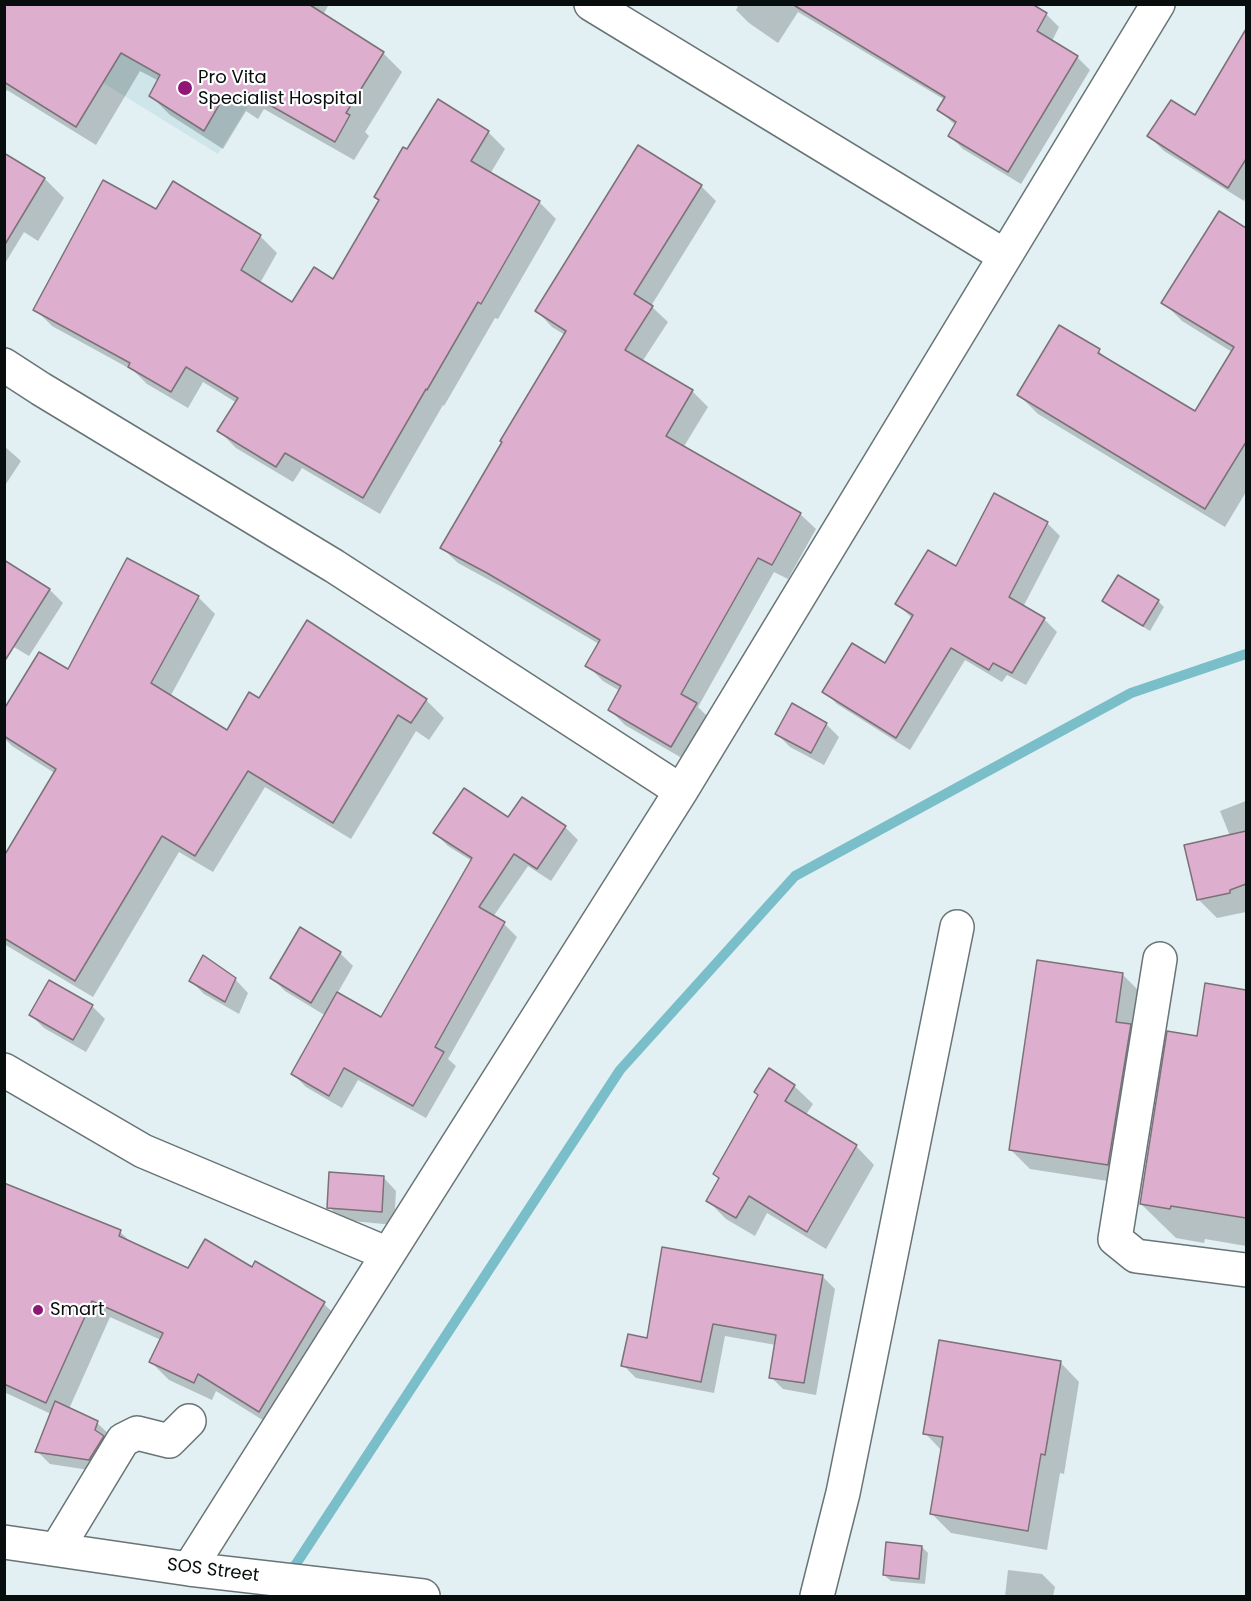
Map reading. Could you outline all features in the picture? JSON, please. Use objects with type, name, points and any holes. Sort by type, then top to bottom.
[{"type":"street","points":[[591,4],[1005,256]]},
{"type":"street","points":[[189,1569],[681,791],[1158,4]]},
{"type":"street","points":[[4,365],[334,566],[681,791]]},
{"type":"street","points":[[817,1596],[843,1493],[957,927]]},
{"type":"street","points":[[1160,959],[1115,1239],[1136,1256],[1246,1270]]},
{"type":"street","points":[[4,1070],[143,1151],[388,1254]]},
{"type":"street","points":[[57,1549],[123,1440],[138,1433],[169,1441],[189,1421]]},
{"type":"street","name":"SOS Street","points":[[4,1542],[189,1569],[423,1596]]},
{"type":"shaded area","name":"Pro Vita Specialist Hospital","points":[[4,5],[311,5],[218,154],[5,22]]},
{"type":"building","points":[[4,4],[307,4],[384,52],[346,113],[350,115],[335,142],[245,91],[239,101],[226,93],[204,131],[149,96],[160,75],[121,53],[76,127],[4,82]]},
{"type":"building","points":[[792,4],[1032,4],[1047,13],[1037,31],[1078,56],[1008,172],[948,136],[956,122],[937,110],[945,97]]},
{"type":"building","points":[[1246,29],[1246,159],[1228,188],[1147,136],[1171,100],[1195,115]]},
{"type":"building","points":[[438,99],[489,131],[471,161],[540,201],[481,304],[478,302],[363,498],[285,453],[276,467],[217,431],[238,398],[186,367],[171,392],[128,367],[130,363],[33,310],[103,180],[156,209],[173,181],[261,235],[241,270],[292,302],[314,267],[333,279],[379,200],[374,197],[403,147],[407,149]]},
{"type":"building","points":[[638,145],[702,185],[634,294],[653,306],[625,350],[693,390],[666,436],[801,513],[772,565],[758,558],[681,694],[697,703],[671,747],[608,710],[621,686],[585,666],[600,640],[440,548],[502,442],[500,441],[566,331],[535,311]]},
{"type":"building","points":[[4,153],[45,178],[4,246]]},
{"type":"building","points":[[1219,211],[1246,228],[1246,442],[1205,509],[1017,395],[1059,325],[1100,349],[1098,353],[1195,411],[1234,347],[1161,303]]},
{"type":"building","points":[[994,493],[1048,522],[1009,597],[1045,618],[1012,673],[993,663],[989,670],[951,648],[896,738],[822,692],[852,643],[885,663],[913,615],[895,604],[928,550],[956,566]]},
{"type":"building","points":[[127,558],[199,596],[151,683],[227,730],[249,692],[259,698],[307,620],[427,699],[411,723],[398,715],[333,823],[248,771],[195,856],[162,836],[75,981],[4,938],[4,856],[56,769],[4,736],[4,709],[39,652],[68,669]]},
{"type":"building","points":[[4,560],[50,589],[4,662]]},
{"type":"building","points":[[1118,575],[1159,600],[1143,626],[1102,601]]},
{"type":"building","points":[[792,703],[827,723],[811,753],[775,734]]},
{"type":"building","points":[[464,788],[508,817],[522,797],[566,826],[537,869],[514,854],[479,907],[505,922],[435,1047],[444,1052],[413,1106],[344,1068],[329,1096],[291,1074],[337,992],[381,1017],[472,858],[433,833]]},
{"type":"building","points":[[1246,831],[1246,884],[1230,890],[1230,893],[1197,900],[1184,845]]},
{"type":"building","points":[[300,927],[341,952],[311,1003],[270,978]]},
{"type":"building","points":[[203,955],[236,978],[225,1002],[189,981]]},
{"type":"building","points":[[1037,960],[1123,973],[1116,1022],[1131,1024],[1108,1165],[1009,1150]]},
{"type":"building","points":[[49,980],[93,1005],[73,1040],[29,1015]]},
{"type":"building","points":[[1205,983],[1246,990],[1246,1218],[1171,1206],[1170,1209],[1140,1204],[1167,1031],[1197,1036]]},
{"type":"building","points":[[769,1068],[795,1085],[785,1101],[857,1145],[807,1232],[749,1196],[736,1218],[706,1201],[719,1178],[713,1174],[758,1095],[754,1092]]},
{"type":"building","points":[[329,1172],[384,1176],[382,1212],[327,1208]]},
{"type":"building","points":[[4,1183],[121,1230],[119,1236],[188,1268],[205,1239],[252,1267],[255,1261],[325,1302],[259,1412],[198,1374],[194,1383],[149,1362],[163,1333],[92,1301],[46,1403],[4,1384]]},
{"type":"building","points":[[662,1247],[823,1275],[804,1383],[769,1378],[776,1335],[713,1324],[701,1382],[621,1366],[628,1334],[647,1338]]},
{"type":"building","points":[[939,1340],[1061,1361],[1045,1455],[1041,1454],[1028,1531],[930,1514],[943,1437],[923,1434]]},
{"type":"building","points":[[55,1401],[98,1421],[95,1430],[104,1436],[89,1460],[35,1452]]},
{"type":"building","points":[[886,1542],[922,1546],[919,1579],[883,1575]]},
{"type":"waterway","points":[[275,1596],[620,1070],[795,876],[1131,693],[1246,654]]},
{"type":"place","name":"Pro Vita Specialist Hospital","points":[[185,88]]},
{"type":"place","name":"Smart","points":[[38,1310]]}]
